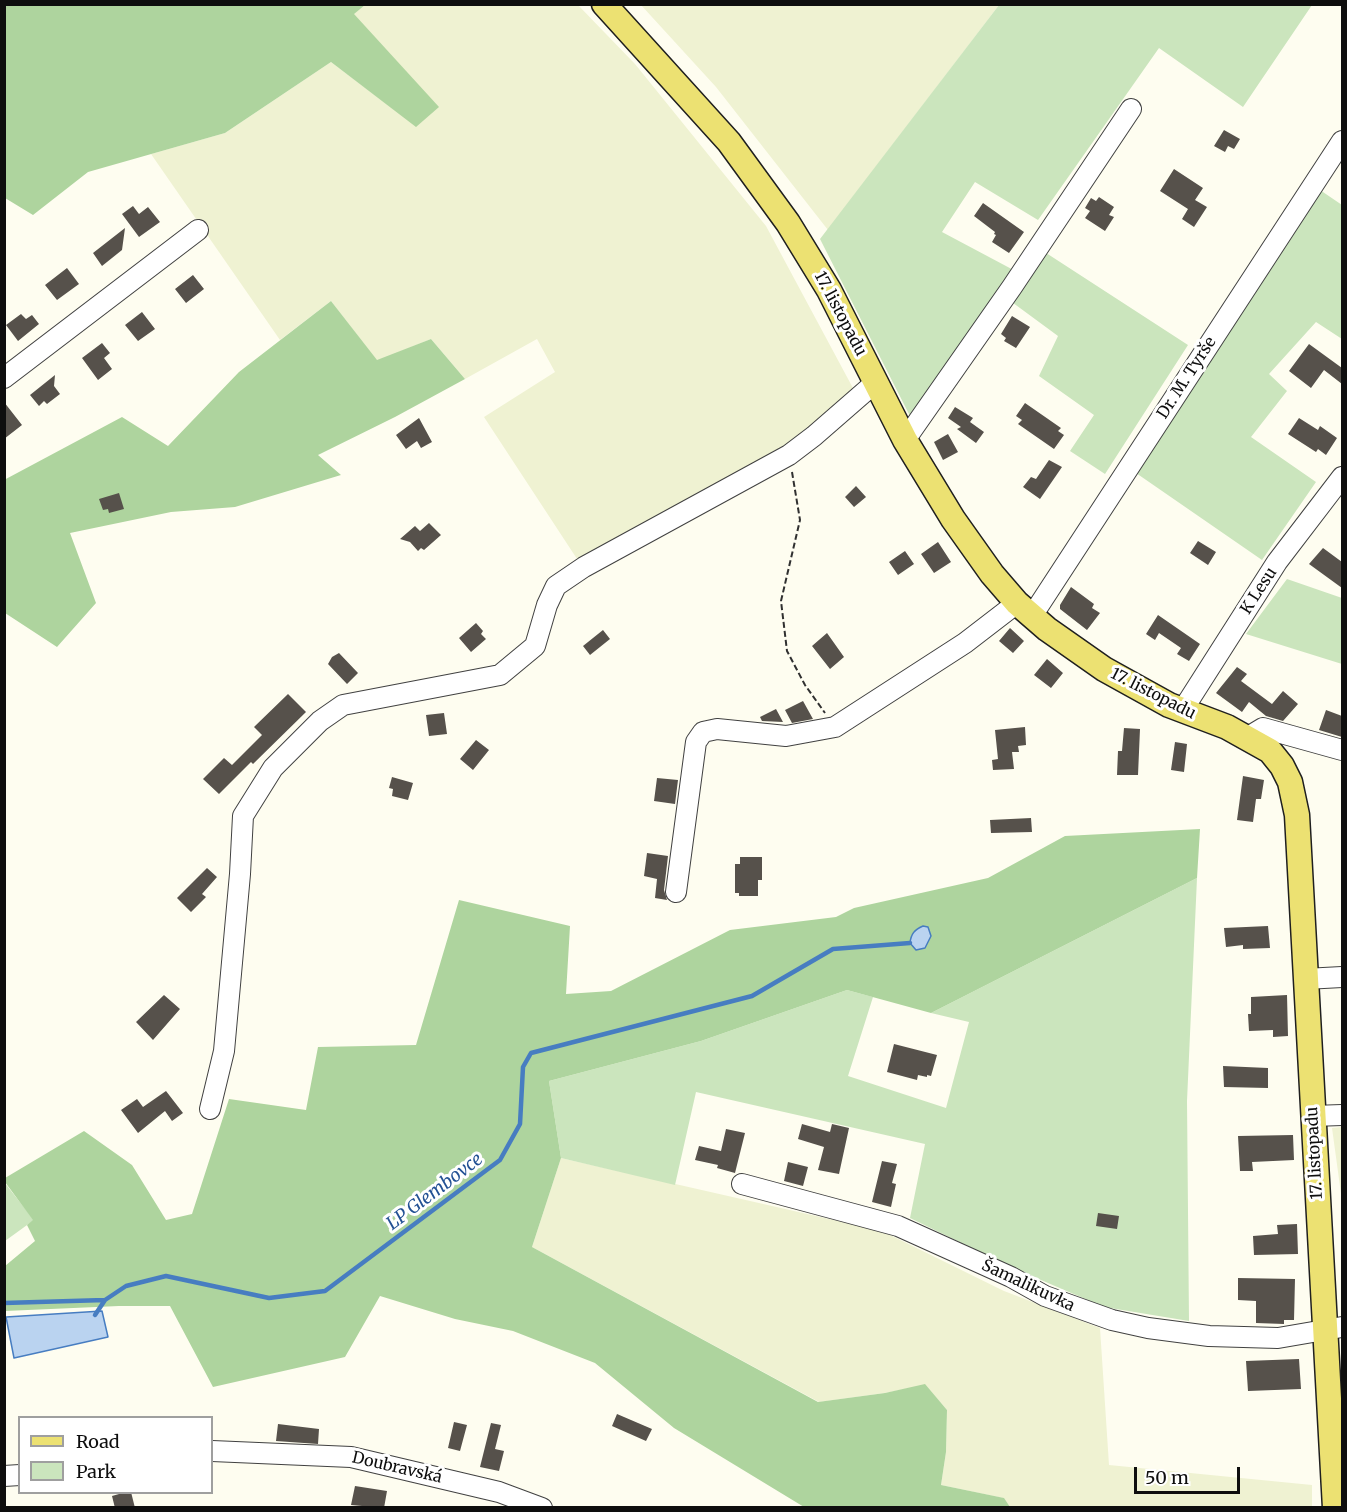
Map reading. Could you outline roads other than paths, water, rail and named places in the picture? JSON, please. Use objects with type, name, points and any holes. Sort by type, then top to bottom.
[{"type":"main road","name":"17. listopadu","points":[[604,4],[700,108],[758,180],[788,223],[829,290],[905,440],[953,519],[992,574],[1024,610],[1059,638],[1146,694],[1248,737],[1270,751],[1278,760],[1290,782],[1297,815],[1313,1116],[1333,1328],[1335,1508]]},
{"type":"street","points":[[905,440],[1012,287],[1131,109]]},
{"type":"street","name":"Dr. M. Tyrše","points":[[676,892],[696,742],[703,732],[717,729],[786,736],[835,727],[965,643],[1024,610],[1342,141]]},
{"type":"street","points":[[4,378],[198,230]]},
{"type":"street","points":[[210,1108],[224,1051],[243,816],[273,768],[320,721],[343,705],[500,675],[535,646],[547,605],[556,586],[584,567],[789,455],[876,382]]},
{"type":"street","name":"K Lesu","points":[[1182,711],[1277,562],[1342,477]]},
{"type":"street","points":[[1248,737],[1263,728],[1342,750]]},
{"type":"street","points":[[1305,979],[1342,977]]},
{"type":"street","points":[[1313,1116],[1342,1115]]},
{"type":"street","name":"Šamalikuvka","points":[[742,1184],[898,1226],[1011,1277],[1045,1296],[1112,1320],[1148,1328],[1209,1336],[1278,1338],[1333,1328]]},
{"type":"street","name":"Doubravská","points":[[213,1451],[351,1457],[499,1492],[543,1508]]},
{"type":"water","points":[[923,926],[928,927],[931,936],[925,948],[916,950],[910,943],[911,937]]},
{"type":"water","points":[[102,1311],[108,1337],[14,1358],[6,1317]]},
{"type":"waterway","name":"LP Glembovce","points":[[4,1303],[105,1300],[126,1286],[166,1276],[269,1298],[325,1291],[500,1160],[520,1124],[523,1067],[531,1053],[752,996],[833,949],[910,943]]},
{"type":"waterway","points":[[95,1315],[105,1300]]}]
